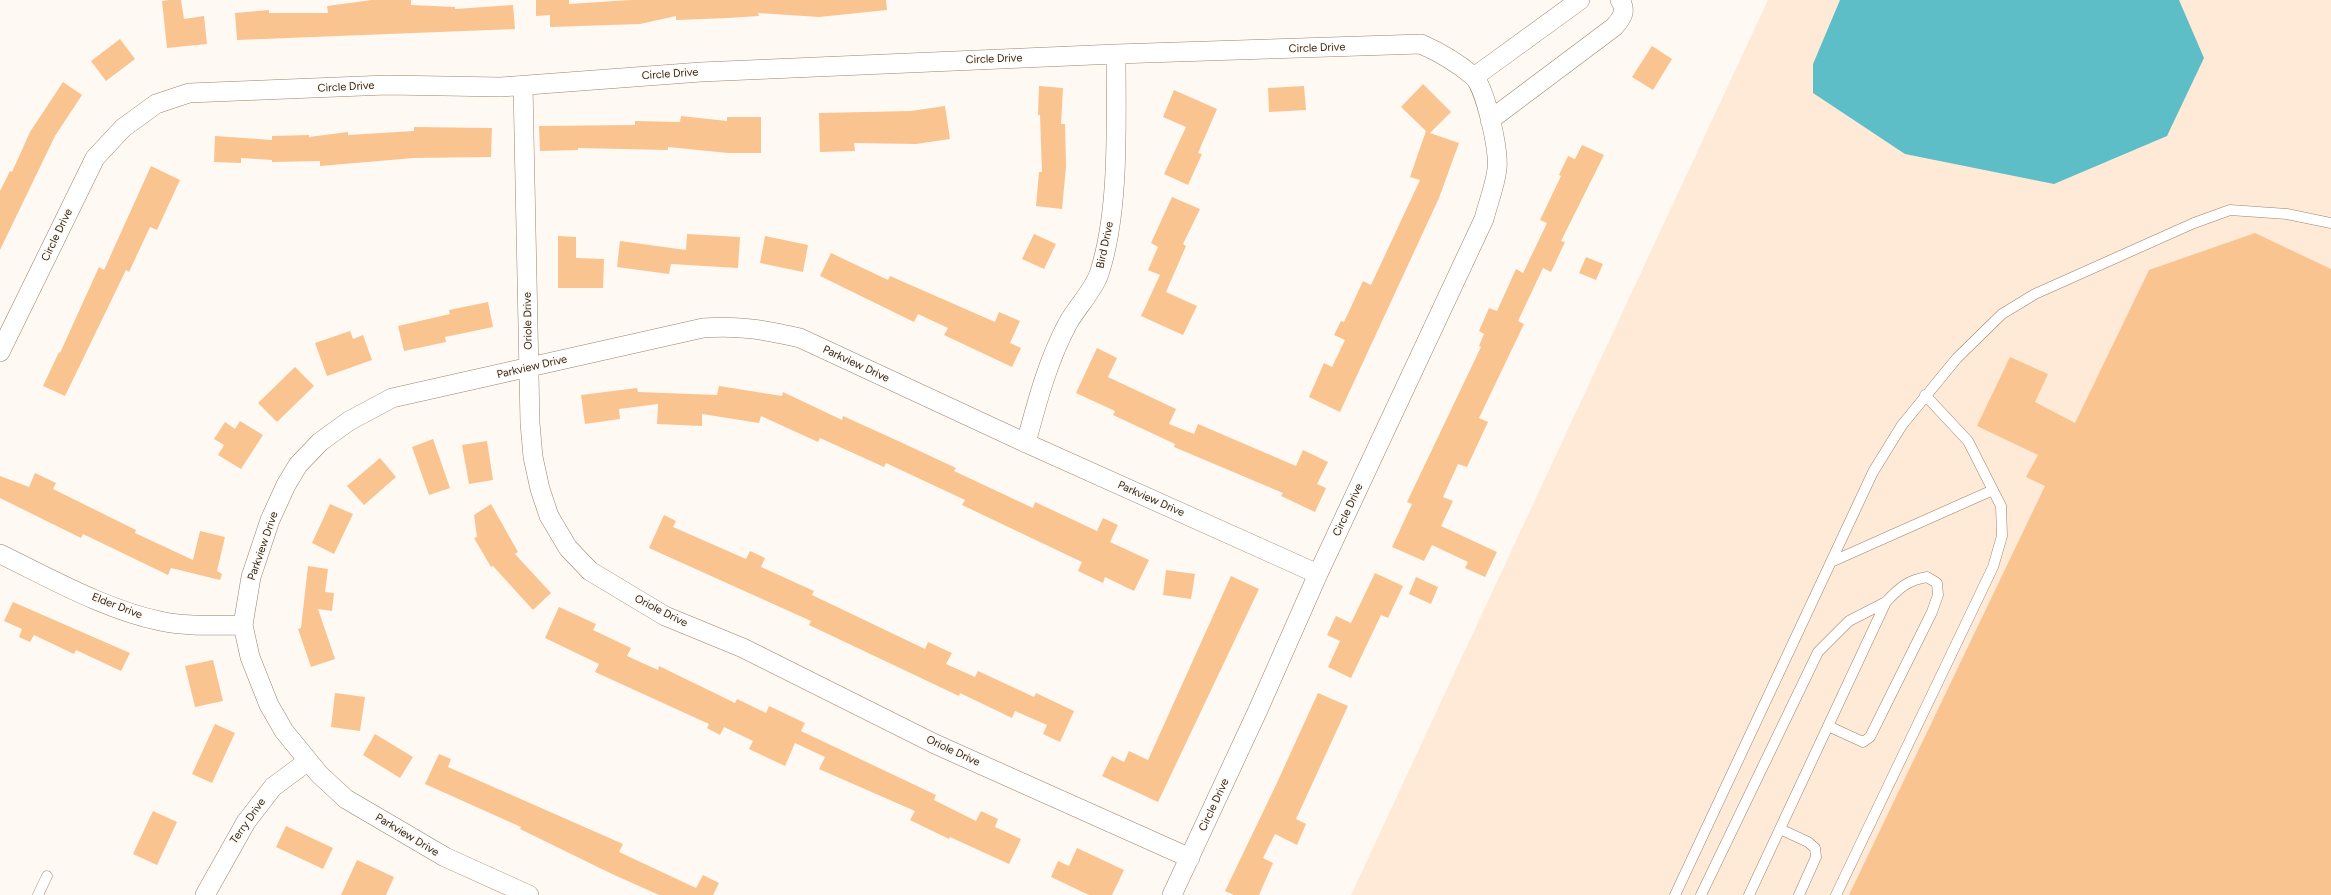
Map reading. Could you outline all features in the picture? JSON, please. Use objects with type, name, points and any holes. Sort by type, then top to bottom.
[{"type":"street","points":[[1474,77],[1580,0]]},
{"type":"street","points":[[1490,120],[1614,27],[1622,18],[1623,11],[1620,0]]},
{"type":"street","name":"Circle Drive","points":[[0,352],[95,158],[123,128],[156,104],[188,94],[387,85],[523,86],[701,72],[1116,54],[1421,44],[1438,52],[1474,77],[1481,90],[1495,137],[1497,169],[1484,219],[1318,574],[1172,895]]},
{"type":"street","name":"Bird Drive","points":[[1026,443],[1039,397],[1056,350],[1068,323],[1098,275],[1111,220],[1116,131],[1116,54]]},
{"type":"street","name":"Oriole Drive","points":[[523,86],[530,423],[533,457],[540,489],[550,516],[568,548],[590,571],[665,616],[743,648],[935,744],[1190,858]]},
{"type":"street","name":"Parkview Drive","points":[[529,895],[445,858],[346,799],[319,774],[284,732],[268,705],[250,657],[243,625],[251,577],[270,520],[286,485],[298,465],[320,442],[349,421],[392,398],[702,328],[731,326],[760,329],[800,338],[1026,443],[1318,574]]},
{"type":"street","name":"Elder Drive","points":[[0,554],[119,608],[161,622],[202,625],[243,625]]},
{"type":"street","name":"Terry Drive","points":[[204,895],[246,822],[273,787],[308,761]]},
{"type":"lane","points":[[1675,895],[1873,472],[1902,425],[1925,395],[1957,358],[2002,314],[2035,294],[2194,223],[2230,210],[2287,214],[2331,223]]},
{"type":"lane","points":[[1836,895],[1993,567],[2002,536],[2001,506],[1968,441],[1925,395]]},
{"type":"lane","points":[[1831,562],[1993,490]]},
{"type":"lane","points":[[1749,895],[1780,829],[1828,726],[1886,602],[1898,589],[1912,580],[1927,577],[1937,583],[1938,595],[1932,612],[1870,737],[1863,742],[1828,726]]},
{"type":"lane","points":[[1701,895],[1818,652],[1849,621],[1886,602]]},
{"type":"lane","points":[[1780,829],[1808,842],[1815,848],[1814,861],[1799,895]]},
{"type":"lane","points":[[38,895],[47,876]]},
{"type":"shaded area","points":[[1768,0],[2331,0],[2331,895],[1351,895]]},
{"type":"water","points":[[1840,0],[2179,0],[2204,58],[2167,136],[2054,184],[1905,154],[1813,93],[1813,64]]},
{"type":"building","points":[[181,0],[184,19],[204,16],[207,44],[167,48],[162,1]]},
{"type":"building","points":[[372,0],[411,0],[411,5],[455,7],[455,9],[513,5],[515,29],[237,40],[235,13],[269,10],[269,13],[328,13],[327,6]]},
{"type":"building","points":[[536,0],[569,0],[569,4],[631,0],[886,0],[887,10],[819,17],[758,13],[759,16],[676,20],[676,16],[640,24],[550,27],[550,15],[536,16]]},
{"type":"building","points":[[120,39],[135,59],[106,81],[91,61]]},
{"type":"building","points":[[1652,46],[1672,59],[1653,90],[1632,77]]},
{"type":"building","points":[[63,82],[82,95],[55,136],[0,250],[0,191],[10,171],[12,172],[30,132]]},
{"type":"building","points":[[1423,84],[1451,112],[1430,133],[1459,143],[1439,198],[1340,412],[1309,397],[1324,363],[1332,367],[1345,340],[1334,335],[1341,321],[1344,322],[1363,281],[1371,285],[1420,180],[1410,177],[1426,131],[1401,107]]},
{"type":"building","points":[[1039,86],[1063,88],[1061,124],[1065,124],[1066,167],[1062,209],[1036,206],[1039,172],[1042,172],[1040,115],[1038,115]]},
{"type":"building","points":[[1304,86],[1306,110],[1269,112],[1268,88]]},
{"type":"building","points":[[1174,90],[1217,109],[1198,153],[1202,154],[1188,185],[1164,174],[1186,127],[1163,117]]},
{"type":"building","points":[[945,106],[950,139],[916,144],[854,143],[855,151],[820,152],[819,113],[911,111]]},
{"type":"building","points":[[681,116],[727,121],[727,117],[761,117],[761,153],[728,153],[668,147],[668,150],[578,148],[578,150],[540,151],[539,126],[635,125],[635,121],[680,122]]},
{"type":"building","points":[[414,127],[492,128],[491,157],[414,158],[320,166],[320,161],[272,162],[272,160],[241,158],[241,163],[214,162],[215,136],[272,140],[272,136],[309,135],[309,137],[348,132],[348,135],[414,131]]},
{"type":"building","points":[[1582,145],[1604,155],[1561,241],[1565,242],[1551,272],[1543,268],[1518,321],[1524,324],[1479,418],[1488,422],[1467,467],[1458,464],[1443,497],[1453,501],[1441,526],[1497,552],[1485,577],[1465,568],[1468,562],[1432,545],[1424,561],[1392,547],[1412,504],[1407,502],[1481,347],[1479,346],[1484,334],[1479,331],[1489,308],[1497,311],[1516,269],[1523,273],[1547,223],[1540,220],[1561,176],[1559,175],[1568,156],[1575,159]]},
{"type":"building","points":[[151,166],[180,180],[157,230],[150,227],[129,272],[126,270],[65,396],[43,386],[59,352],[60,353],[99,267],[104,270]]},
{"type":"building","points":[[1172,197],[1200,209],[1183,244],[1186,246],[1166,292],[1197,306],[1183,335],[1141,316],[1160,275],[1148,270],[1158,247],[1151,243]]},
{"type":"building","points":[[2255,233],[2331,269],[2331,895],[1849,895],[2045,486],[2026,477],[2038,455],[1977,426],[2010,357],[2048,374],[2035,402],[2075,423],[2149,270]]},
{"type":"building","points":[[687,234],[740,237],[738,268],[671,264],[669,274],[617,267],[620,241],[686,250]]},
{"type":"building","points":[[1034,234],[1056,244],[1044,269],[1022,259]]},
{"type":"building","points":[[558,236],[576,237],[576,258],[604,259],[603,288],[558,288]]},
{"type":"building","points":[[765,236],[808,245],[803,272],[760,263]]},
{"type":"building","points":[[831,253],[888,280],[890,276],[995,322],[999,312],[1020,321],[1010,343],[1021,348],[1012,367],[944,335],[948,328],[918,314],[914,322],[820,276]]},
{"type":"building","points":[[1586,257],[1603,264],[1596,280],[1579,273]]},
{"type":"building","points":[[488,302],[493,327],[445,337],[446,342],[404,351],[398,326],[450,314],[449,310]]},
{"type":"building","points":[[350,331],[353,339],[363,335],[372,360],[327,376],[315,343]]},
{"type":"building","points":[[1097,348],[1117,358],[1108,377],[1176,409],[1169,424],[1194,434],[1198,424],[1296,466],[1303,450],[1328,462],[1317,484],[1326,488],[1315,512],[1281,496],[1283,493],[1174,447],[1175,444],[1113,415],[1115,411],[1076,393]]},
{"type":"building","points":[[295,367],[314,386],[277,422],[258,403]]},
{"type":"building","points":[[719,386],[782,396],[783,392],[842,420],[843,416],[896,440],[956,468],[954,471],[1033,508],[1035,502],[1097,531],[1103,518],[1118,525],[1110,542],[1149,560],[1134,591],[1105,577],[1103,583],[1078,571],[1082,562],[962,505],[965,500],[886,463],[884,467],[820,438],[818,442],[761,416],[759,423],[702,414],[702,426],[657,424],[658,404],[619,409],[620,419],[585,424],[581,395],[637,388],[638,392],[717,395]]},
{"type":"building","points":[[240,421],[263,435],[241,469],[218,455],[224,445],[214,439],[225,422],[235,429]]},
{"type":"building","points":[[433,439],[450,488],[429,495],[412,447]]},
{"type":"building","points":[[487,441],[493,480],[469,484],[462,445]]},
{"type":"building","points":[[380,458],[396,477],[364,505],[347,486]]},
{"type":"building","points":[[35,473],[56,483],[53,489],[136,530],[135,533],[193,560],[200,531],[225,537],[217,571],[222,574],[220,580],[171,568],[168,575],[83,534],[81,538],[0,498],[0,476],[29,487]]},
{"type":"building","points":[[330,504],[353,514],[334,554],[312,543]]},
{"type":"building","points":[[491,504],[518,552],[515,554],[551,593],[533,610],[493,566],[491,567],[474,538],[477,537],[474,515]]},
{"type":"building","points":[[664,515],[676,521],[673,527],[746,559],[750,551],[765,558],[761,567],[814,591],[812,595],[925,649],[928,642],[952,653],[946,664],[975,677],[978,671],[1034,697],[1036,693],[1074,711],[1060,742],[1043,734],[1047,725],[1015,711],[1012,718],[960,693],[959,696],[809,625],[811,621],[649,548]]},
{"type":"building","points":[[308,566],[328,569],[325,592],[334,593],[332,611],[318,609],[335,659],[311,667],[298,629],[301,628]]},
{"type":"building","points":[[1166,570],[1195,574],[1191,599],[1163,595]]},
{"type":"building","points":[[1375,573],[1403,586],[1388,618],[1381,615],[1351,678],[1328,667],[1340,641],[1327,635],[1336,616],[1351,623]]},
{"type":"building","points":[[1231,576],[1259,589],[1158,802],[1102,776],[1112,756],[1124,762],[1129,751],[1148,760]]},
{"type":"building","points":[[1416,577],[1438,587],[1431,604],[1409,594]]},
{"type":"building","points":[[13,602],[130,653],[121,671],[76,650],[74,654],[34,635],[30,642],[19,637],[22,629],[4,621]]},
{"type":"building","points":[[559,607],[596,624],[593,630],[631,648],[627,656],[658,670],[659,666],[735,703],[737,699],[766,713],[769,706],[805,723],[801,731],[936,795],[934,800],[976,821],[981,811],[998,819],[995,827],[1021,839],[1009,864],[950,837],[949,839],[910,820],[915,811],[819,769],[825,757],[795,743],[785,766],[749,749],[753,741],[724,727],[720,735],[707,728],[709,724],[595,672],[599,664],[545,638]]},
{"type":"building","points":[[213,660],[223,701],[195,707],[185,666]]},
{"type":"building","points":[[335,693],[365,697],[360,731],[331,727]]},
{"type":"building","points":[[1318,693],[1348,706],[1296,819],[1306,824],[1297,845],[1275,834],[1263,858],[1273,863],[1259,895],[1234,895],[1225,891]]},
{"type":"building","points":[[215,724],[235,733],[212,783],[192,774]]},
{"type":"building","points":[[375,734],[413,757],[400,778],[363,755]]},
{"type":"building","points":[[439,754],[451,759],[448,767],[623,844],[619,852],[696,888],[703,875],[719,883],[713,895],[659,895],[610,873],[520,829],[521,827],[425,784]]},
{"type":"building","points":[[153,811],[177,822],[157,865],[133,854]]},
{"type":"building","points":[[286,826],[333,848],[323,869],[276,847]]},
{"type":"building","points":[[1077,848],[1124,870],[1112,895],[1089,895],[1051,877],[1058,861],[1069,866]]},
{"type":"building","points":[[357,860],[394,877],[386,895],[341,895]]}]
